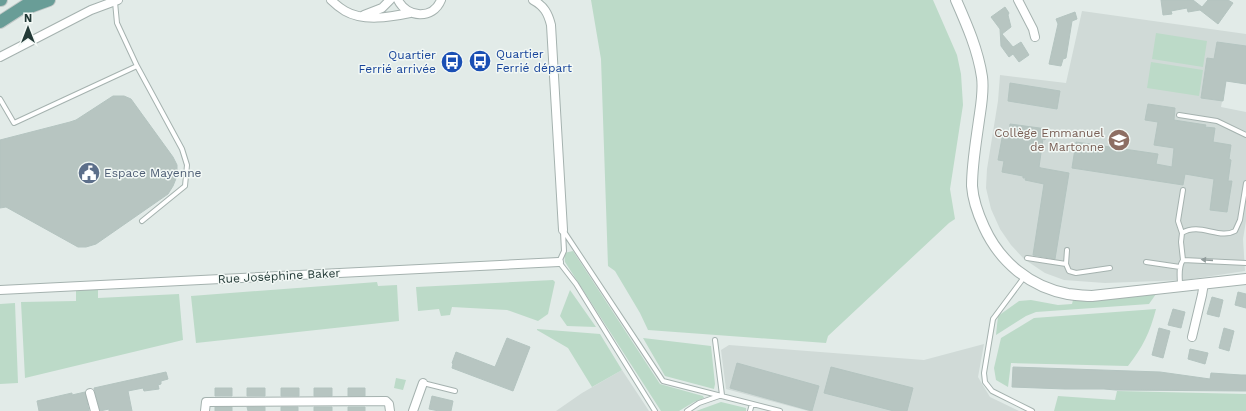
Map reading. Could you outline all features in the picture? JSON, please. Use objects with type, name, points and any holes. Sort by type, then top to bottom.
[{"type":"main road","points":[[0,22],[34,0]]},
{"type":"main road","points":[[14,12],[49,0]]},
{"type":"street","points":[[331,0],[346,12],[359,17],[387,17],[410,13]]},
{"type":"street","points":[[359,17],[382,8],[390,0]]},
{"type":"street","points":[[398,0],[404,9],[416,15],[430,12],[436,8],[441,1],[449,0]]},
{"type":"street","points":[[533,0],[540,4],[547,12],[552,25],[563,230]]},
{"type":"street","points":[[956,0],[974,44],[982,78],[982,100],[972,187],[977,211],[996,250],[1012,267],[1025,276],[1048,288],[1068,294],[1092,296],[1246,279]]},
{"type":"street","points":[[1018,0],[1033,29],[1035,37]]},
{"type":"street","points":[[0,57],[91,10],[117,1]]},
{"type":"street","name":"Rue Joséphine Baker","points":[[0,290],[559,262]]},
{"type":"street","points":[[1192,337],[1204,283]]},
{"type":"street","points":[[413,411],[423,383]]},
{"type":"street","points":[[90,393],[94,411]]},
{"type":"street","points":[[205,411],[206,402],[386,401],[389,404],[390,411]]},
{"type":"lane","points":[[117,1],[116,23],[137,66],[182,149],[187,165],[185,186],[142,221]]},
{"type":"lane","points":[[0,99],[14,123],[137,66]]},
{"type":"lane","points":[[1179,114],[1217,121],[1246,135]]},
{"type":"lane","points":[[1182,233],[1189,229],[1196,228],[1226,233],[1235,231],[1240,220],[1246,183]]},
{"type":"lane","points":[[1180,287],[1180,267],[1183,260],[1181,242],[1182,233],[1178,221],[1183,190]]},
{"type":"lane","points":[[563,230],[564,251],[559,262],[576,284],[655,411]]},
{"type":"lane","points":[[563,230],[663,381],[780,411]]},
{"type":"lane","points":[[1067,250],[1066,264],[1069,271],[1076,273],[1110,268]]},
{"type":"lane","points":[[1028,258],[1066,264]]},
{"type":"lane","points":[[1183,260],[1246,264]]},
{"type":"lane","points":[[1146,262],[1180,267]]},
{"type":"lane","points":[[1025,276],[992,319],[984,373],[985,382],[992,391],[1032,411]]},
{"type":"lane","points":[[715,340],[722,395]]},
{"type":"lane","points":[[423,383],[455,391]]},
{"type":"lane","points":[[687,411],[699,403],[722,395]]},
{"type":"lane","points":[[750,411],[752,404]]},
{"type":"shaded area","name":"Collège Emmanuel de Martonne","points":[[1082,11],[1246,34],[1246,84],[1226,81],[1221,107],[1246,112],[1246,221],[1243,239],[1245,271],[1185,280],[1105,283],[1064,280],[1045,273],[1024,259],[1011,245],[1000,229],[991,209],[986,188],[987,169],[998,101],[1000,75],[1066,83]]},
{"type":"shaded area","points":[[984,344],[978,377],[990,397],[1019,411],[808,411],[726,389],[721,350],[729,345],[924,360]]},
{"type":"shaded area","points":[[622,370],[649,411],[556,411],[582,393]]},
{"type":"green space","points":[[591,0],[933,0],[957,55],[961,74],[963,105],[950,189],[955,219],[828,336],[826,343],[648,330],[640,313],[615,271],[608,266],[601,59]]},
{"type":"green space","points":[[1156,33],[1207,41],[1203,67],[1152,59]]},
{"type":"green space","points":[[1151,62],[1203,70],[1199,96],[1147,88]]},
{"type":"green space","points":[[573,251],[660,384],[703,396],[704,398],[679,411],[661,411],[565,262],[564,253]]},
{"type":"green space","points":[[553,280],[555,282],[548,314],[538,321],[507,310],[452,307],[450,315],[441,316],[439,309],[418,311],[416,287]]},
{"type":"green space","points":[[377,282],[378,286],[397,285],[399,321],[196,343],[191,296]]},
{"type":"green space","points":[[98,289],[98,298],[179,294],[183,340],[25,378],[21,302],[76,301],[76,290]]},
{"type":"green space","points":[[570,290],[596,327],[567,326],[560,316]]},
{"type":"green space","points":[[1156,294],[1149,304],[1036,312],[1026,316],[996,335],[998,316],[1019,301],[1031,300],[1058,305],[1072,304],[1073,300],[1105,299]]},
{"type":"green space","points":[[15,303],[18,383],[0,384],[0,304]]},
{"type":"green space","points":[[1156,309],[1145,339],[1128,366],[1011,363],[1008,387],[996,380],[994,368],[1001,338],[1034,318]]},
{"type":"green space","points":[[537,329],[600,334],[622,370],[592,387],[568,348]]},
{"type":"green space","points":[[643,338],[711,346],[715,384],[714,389],[665,376]]},
{"type":"green space","points":[[396,378],[406,380],[403,390],[394,388]]},
{"type":"green space","points":[[1117,391],[1246,394],[1246,411],[1054,411],[1058,396],[1115,400]]},
{"type":"green space","points":[[721,402],[746,408],[746,411],[696,411]]},
{"type":"building","points":[[1161,0],[1193,0],[1202,7],[1208,0],[1228,0],[1233,3],[1218,24],[1200,10],[1188,12],[1187,8],[1171,11],[1172,14],[1163,15]]},
{"type":"building","points":[[1005,7],[1009,13],[1008,15],[1011,27],[1002,34],[1013,47],[1021,42],[1029,55],[1019,62],[1013,54],[1009,57],[1001,46],[1000,29],[991,17]]},
{"type":"building","points":[[1075,12],[1077,19],[1072,21],[1066,58],[1063,59],[1061,66],[1049,64],[1058,24],[1056,19]]},
{"type":"building","points":[[1217,42],[1246,46],[1246,84],[1226,81],[1223,101],[1201,98],[1207,58],[1214,59]]},
{"type":"building","points":[[1010,83],[1060,91],[1057,109],[1008,101]]},
{"type":"building","name":"Espace Mayenne","points":[[113,96],[124,96],[131,99],[173,157],[177,165],[177,176],[168,194],[96,244],[86,247],[78,247],[6,207],[0,208],[0,140],[76,120]]},
{"type":"building","points":[[1148,104],[1175,108],[1174,120],[1206,125],[1205,127],[1215,128],[1213,142],[1231,145],[1229,159],[1231,160],[1228,181],[1232,181],[1227,212],[1210,210],[1214,179],[1185,174],[1183,185],[1072,168],[1076,142],[1158,154],[1156,164],[1172,167],[1174,148],[1154,145],[1158,122],[1145,120]]},
{"type":"building","points":[[1010,124],[1047,129],[1045,140],[1043,139],[1039,167],[1069,173],[1055,259],[1033,255],[1044,184],[1025,180],[1026,178],[1023,178],[1023,176],[1002,172],[1004,161],[998,160],[1003,133],[1009,134]]},
{"type":"building","points":[[1238,292],[1246,294],[1246,308],[1235,305]]},
{"type":"building","points":[[1212,297],[1223,300],[1219,317],[1207,314]]},
{"type":"building","points":[[1173,309],[1185,312],[1181,328],[1168,325]]},
{"type":"building","points":[[1159,328],[1170,331],[1163,358],[1152,355]]},
{"type":"building","points":[[1224,328],[1234,331],[1229,351],[1219,348]]},
{"type":"building","points":[[507,338],[530,347],[513,391],[452,368],[452,363],[456,352],[495,367]]},
{"type":"building","points":[[1190,349],[1208,353],[1205,364],[1188,359]]},
{"type":"building","points":[[737,363],[819,386],[812,411],[730,388]]},
{"type":"building","points":[[831,367],[913,388],[907,411],[894,411],[824,393]]},
{"type":"building","points":[[1013,367],[1160,372],[1210,379],[1211,373],[1246,375],[1246,391],[1116,390],[1012,387]]},
{"type":"building","points":[[166,372],[168,379],[161,381],[161,384],[158,385],[159,389],[144,391],[143,388],[128,391],[132,411],[109,411],[109,409],[100,411],[94,388]]},
{"type":"building","points":[[215,388],[232,388],[232,396],[215,396]]},
{"type":"building","points":[[247,388],[265,388],[265,396],[247,396]]},
{"type":"building","points":[[281,388],[299,388],[299,396],[281,396]]},
{"type":"building","points":[[314,388],[332,388],[332,396],[314,396]]},
{"type":"building","points":[[348,388],[365,388],[365,396],[348,396]]},
{"type":"building","points":[[85,392],[89,411],[39,411],[37,401],[72,393],[72,395]]},
{"type":"building","points":[[432,396],[453,401],[451,411],[429,409]]},
{"type":"building","points":[[215,407],[232,407],[232,411],[215,411]]},
{"type":"building","points":[[247,407],[265,407],[265,411],[248,411]]},
{"type":"building","points":[[281,407],[298,407],[298,411],[281,411]]},
{"type":"building","points":[[314,407],[332,407],[332,411],[314,411]]},
{"type":"building","points":[[348,407],[365,407],[365,411],[348,411]]},
{"type":"place","name":"Quartier Ferrié départ","points":[[480,61]]},
{"type":"place","name":"Quartier Ferrié arrivée","points":[[452,62]]},
{"type":"place","name":"Collège Emmanuel de Martonne","points":[[1119,140]]},
{"type":"place","name":"Espace Mayenne","points":[[89,173]]}]
